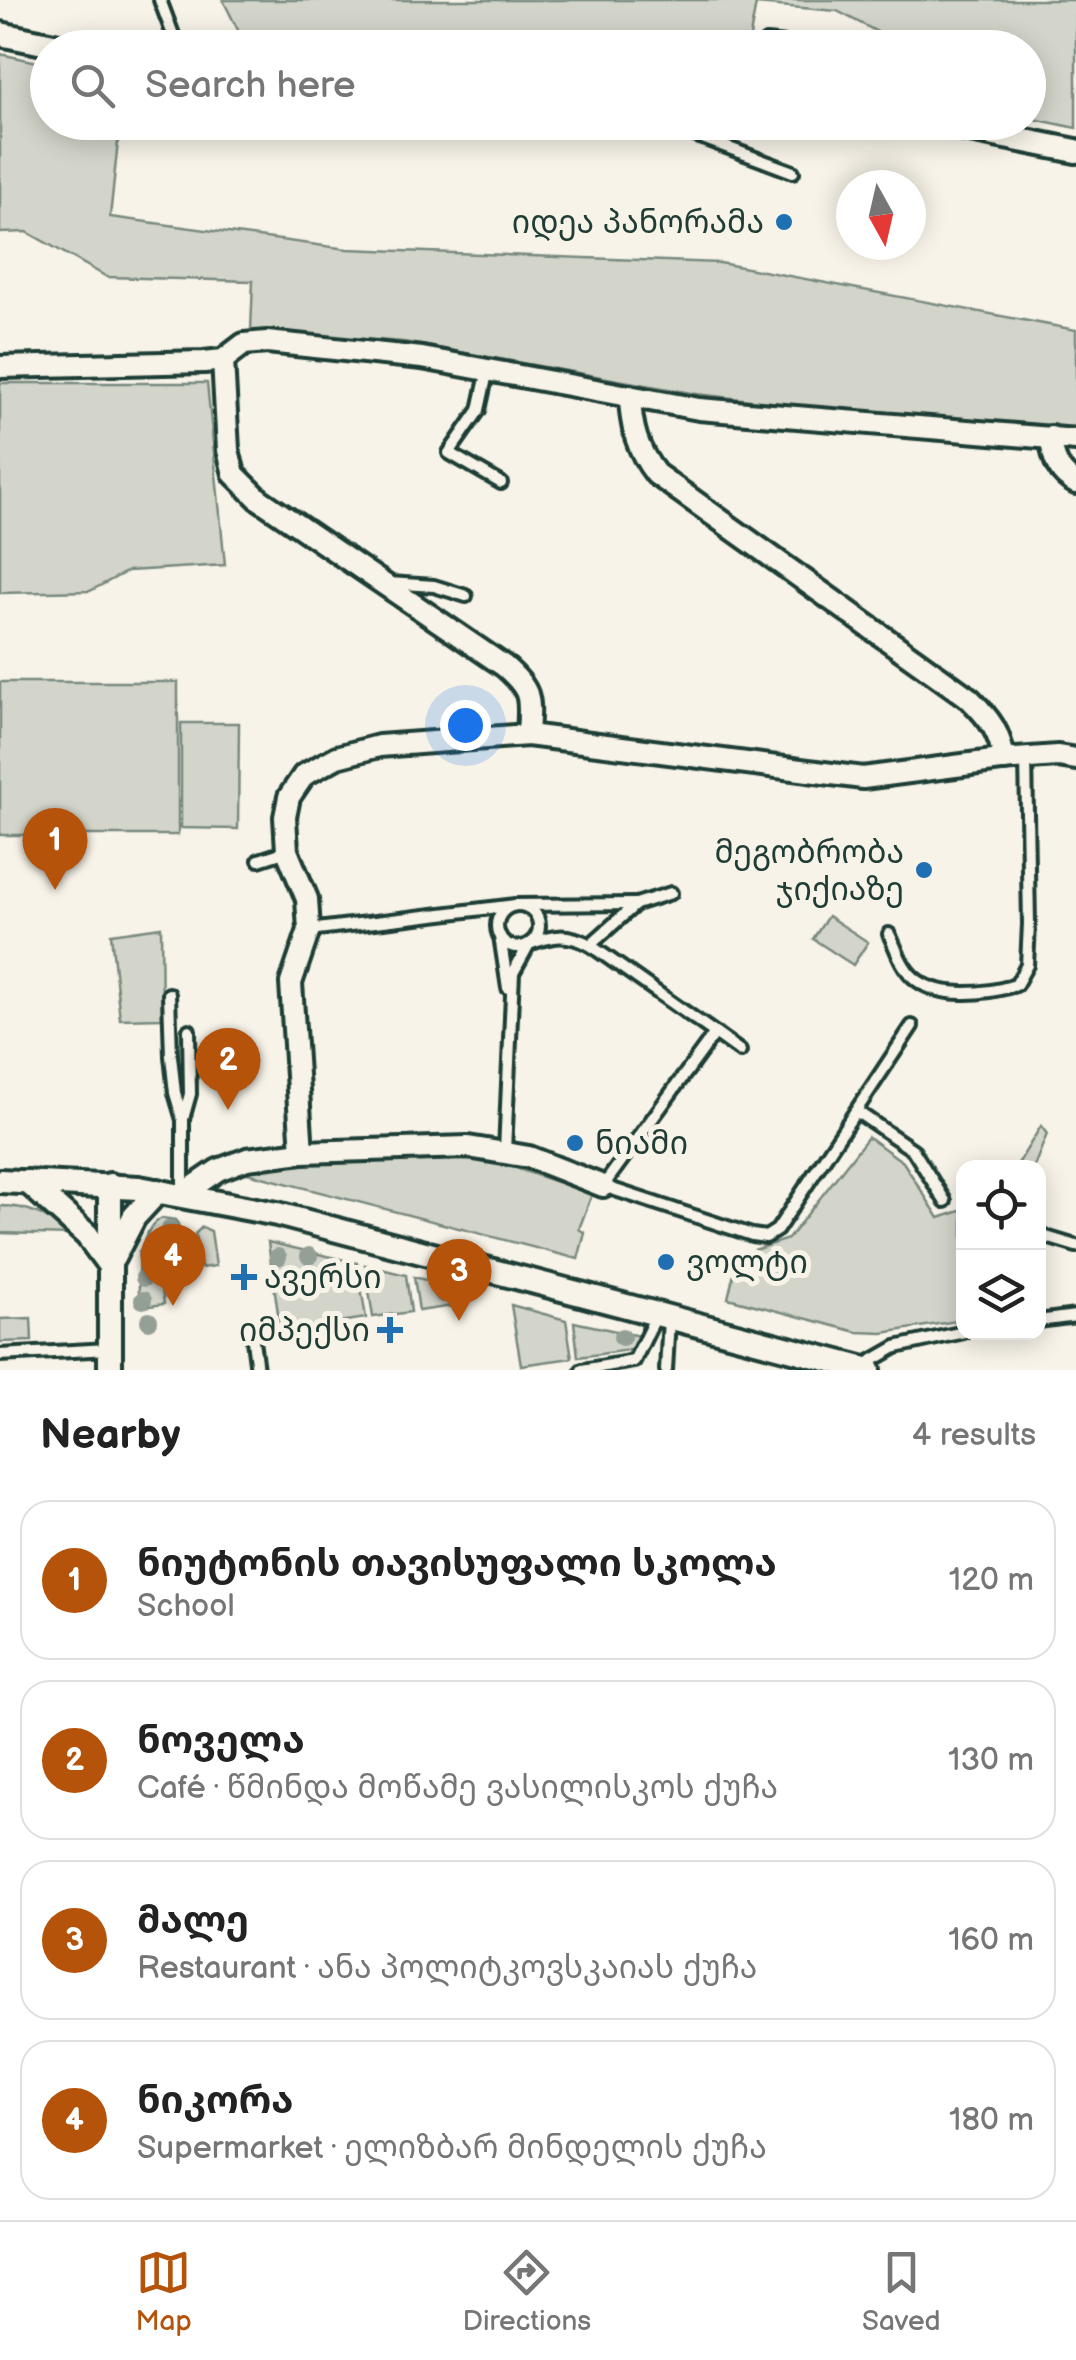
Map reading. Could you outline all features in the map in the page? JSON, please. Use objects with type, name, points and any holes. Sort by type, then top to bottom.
[{"type":"street","points":[[0,34],[30,40]]},
{"type":"street","points":[[1021,140],[1076,151]]},
{"type":"street","points":[[0,367],[222,360],[244,344],[267,342],[488,368],[699,410],[1076,440]]},
{"type":"street","points":[[222,360],[228,450],[234,474],[260,499],[504,666],[524,684],[530,704],[528,735]]},
{"type":"street","points":[[630,396],[630,415],[639,452],[656,474],[970,699],[992,721],[1004,760]]},
{"type":"street","points":[[1051,436],[1052,452],[1064,476],[1076,484]]},
{"type":"street","points":[[302,1152],[291,983],[309,930],[307,899],[287,851],[285,817],[289,796],[304,775],[337,757],[379,746],[528,735],[863,778],[1004,760],[1076,758]]},
{"type":"street","points":[[184,1194],[228,1165],[247,1159],[302,1152],[468,1147],[529,1156],[603,1186]]},
{"type":"street","points":[[0,1181],[110,1185],[184,1194],[403,1245],[864,1369]]},
{"type":"street","points":[[28,1182],[88,1235],[109,1266]]},
{"type":"street","points":[[110,1185],[110,1359]]},
{"type":"street","points":[[109,1266],[134,1218],[158,1191]]},
{"type":"lane","points":[[160,0],[171,30]]},
{"type":"lane","points":[[707,140],[793,172]]},
{"type":"lane","points":[[488,368],[479,410],[449,453],[502,483]]},
{"type":"lane","points":[[384,582],[434,586],[466,596]]},
{"type":"lane","points":[[888,934],[916,980],[935,988],[993,992],[1016,985],[1026,964],[1029,924],[1026,758]]},
{"type":"lane","points":[[259,860],[287,851]]},
{"type":"lane","points":[[309,930],[516,905],[636,904],[671,892]]},
{"type":"lane","points":[[590,945],[636,904]]},
{"type":"lane","points":[[510,1004],[500,916],[516,905]]},
{"type":"lane","points":[[505,1151],[514,973],[538,934],[538,920],[530,909],[516,905]]},
{"type":"lane","points":[[500,936],[509,945],[570,934],[740,1052]]},
{"type":"lane","points":[[169,994],[175,1093],[183,1120],[184,1194]]},
{"type":"lane","points":[[715,1033],[603,1186],[752,1236],[766,1237],[776,1230],[912,1026]]},
{"type":"lane","points":[[183,1120],[190,1094],[189,1030]]},
{"type":"lane","points":[[856,1111],[913,1150],[945,1201]]},
{"type":"lane","points":[[1046,1237],[1076,1246]]},
{"type":"lane","points":[[1046,1320],[1076,1316]]},
{"type":"lane","points":[[582,1370],[634,1360],[663,1318]]},
{"type":"lane","points":[[663,1318],[666,1370]]},
{"type":"lane","points":[[252,1333],[258,1370]]},
{"type":"lane","points":[[864,1369],[896,1347],[956,1334]]},
{"type":"lane","points":[[0,1355],[110,1359]]},
{"type":"shaded area","points":[[223,0],[1076,0],[1076,128],[1046,122],[1046,30],[873,30],[837,11],[756,4],[751,30],[238,30]]},
{"type":"shaded area","points":[[0,54],[30,60],[30,140],[118,140],[110,217],[347,249],[720,263],[1076,330],[1076,427],[904,417],[697,394],[404,342],[251,331],[253,281],[107,277],[27,232],[0,233]]},
{"type":"shaded area","points":[[0,383],[207,383],[225,565],[128,571],[90,591],[0,593]]},
{"type":"shaded area","points":[[0,682],[178,682],[178,835],[0,835]]},
{"type":"shaded area","points":[[181,723],[239,723],[238,829],[181,828]]},
{"type":"shaded area","points":[[828,916],[868,942],[853,965],[813,939]]},
{"type":"shaded area","points":[[161,927],[162,1018],[120,1019],[111,934]]},
{"type":"shaded area","points":[[1041,1126],[1047,1134],[1037,1160],[1020,1160]]},
{"type":"shaded area","points":[[868,1137],[903,1162],[939,1218],[956,1212],[956,1321],[883,1333],[857,1332],[728,1298],[736,1264],[751,1265],[754,1250],[788,1239]]},
{"type":"shaded area","points":[[295,1155],[495,1161],[592,1194],[579,1229],[585,1233],[578,1259],[239,1171]]},
{"type":"shaded area","points":[[0,1206],[38,1213],[70,1235],[0,1233]]},
{"type":"shaded area","points":[[162,1218],[178,1224],[186,1270],[160,1275],[164,1304],[143,1307],[139,1303],[140,1256],[147,1234]]},
{"type":"shaded area","points":[[202,1227],[211,1231],[216,1266],[201,1268],[195,1234]]},
{"type":"shaded area","points":[[268,1242],[357,1263],[366,1318],[294,1329],[294,1333],[281,1335]]},
{"type":"shaded area","points":[[365,1265],[406,1275],[411,1312],[373,1317]]},
{"type":"shaded area","points":[[414,1277],[464,1290],[466,1304],[419,1311]]},
{"type":"shaded area","points":[[511,1305],[566,1320],[572,1358],[521,1365]]},
{"type":"shaded area","points":[[31,1318],[32,1341],[0,1342],[0,1319]]},
{"type":"shaded area","points":[[574,1322],[639,1336],[636,1349],[578,1357]]},
{"type":"place","name":"იდეა პანორამა","points":[[784,222]]},
{"type":"place","name":"მეგობრობა ჯიქიაზე","points":[[924,870]]},
{"type":"place","name":"ნიუტონის თავისუფალი სკოლა","points":[[55,890]]},
{"type":"place","name":"ნოველა","points":[[228,1110]]},
{"type":"place","name":"ნიამი","points":[[575,1143]]},
{"type":"place","name":"ვოლტი","points":[[666,1262]]},
{"type":"place","name":"ავერსი","points":[[244,1277]]},
{"type":"place","name":"ნიკორა","points":[[173,1306]]},
{"type":"place","name":"მალე","points":[[459,1321]]},
{"type":"place","name":"იმპექსი","points":[[390,1330]]}]
